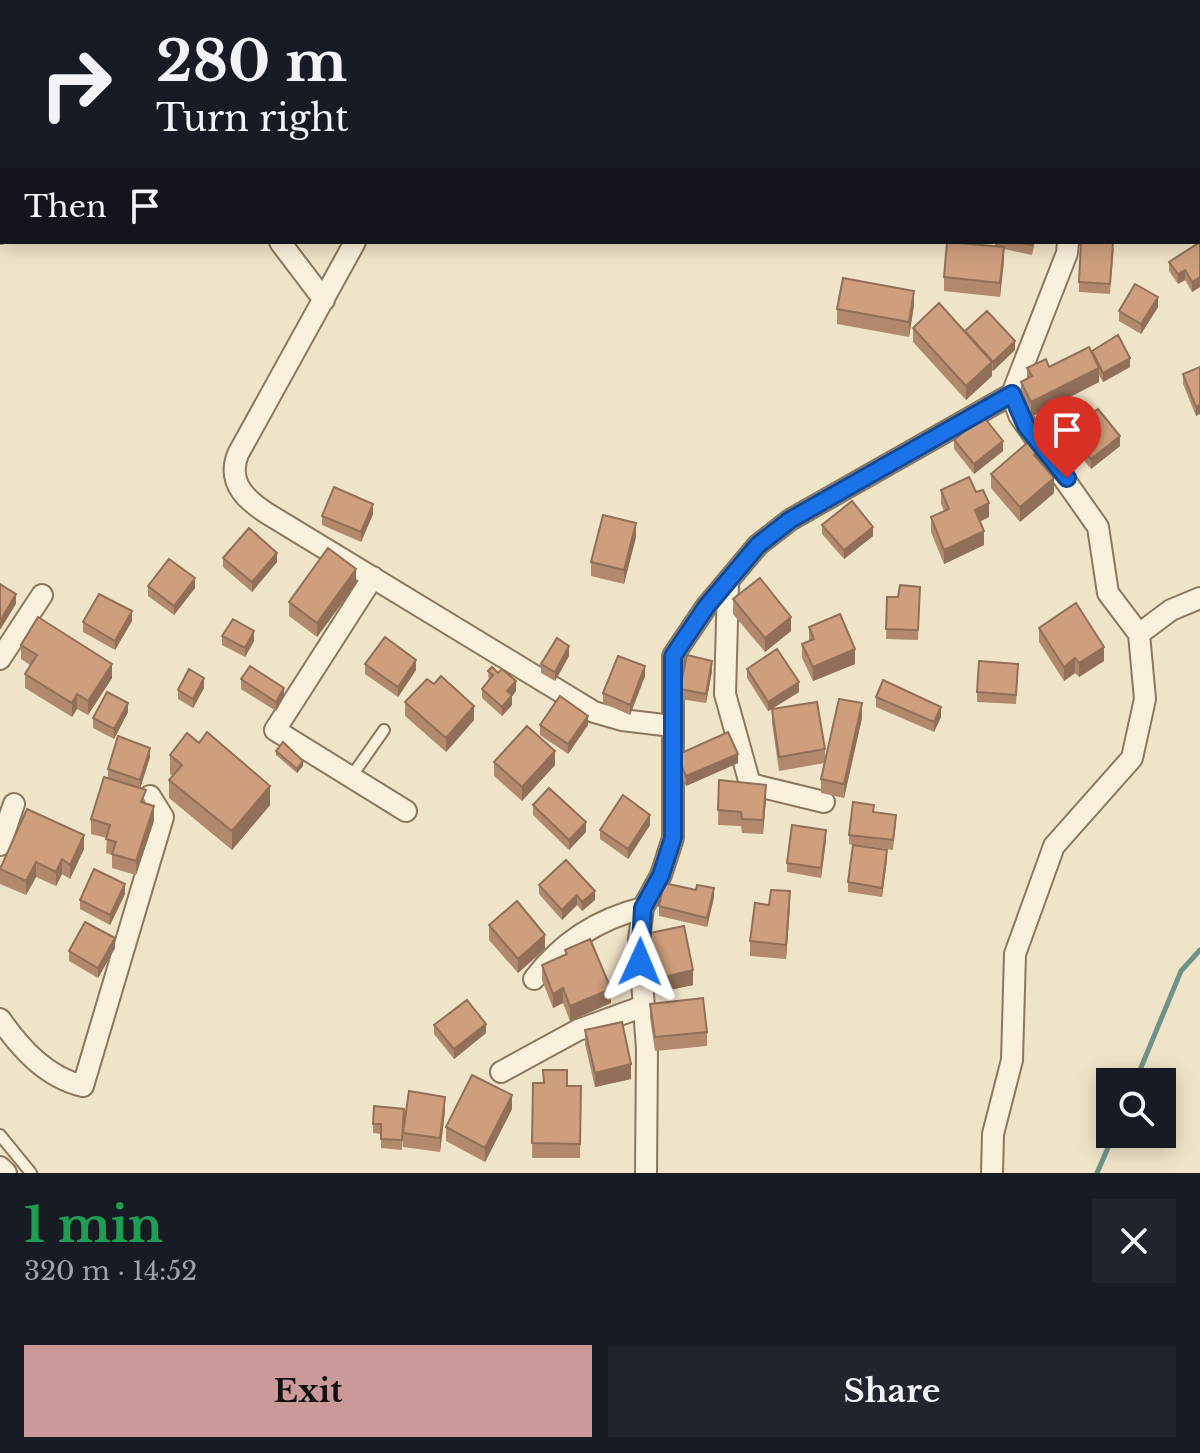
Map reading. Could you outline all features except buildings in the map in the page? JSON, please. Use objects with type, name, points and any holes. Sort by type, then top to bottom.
[{"type":"street","points":[[282,244],[324,300]]},
{"type":"street","points":[[354,244],[238,454],[233,468],[234,479],[257,507],[594,712],[622,720],[672,726]]},
{"type":"street","points":[[646,1173],[647,1049],[639,940],[643,908],[661,875],[673,838],[673,656],[706,607],[728,585],[758,545],[790,520],[1012,394],[1067,244]]},
{"type":"street","points":[[992,1173],[993,1134],[1012,1060],[1015,954],[1054,846],[1132,758],[1145,699],[1139,634],[1108,593],[1098,527],[1067,478],[1026,426],[1012,394]]},
{"type":"street","points":[[373,577],[275,730],[406,811]]},
{"type":"street","points":[[728,585],[725,694],[750,784],[824,802]]},
{"type":"street","points":[[0,659],[42,595]]},
{"type":"street","points":[[1139,634],[1171,610],[1200,598]]},
{"type":"street","points":[[0,1019],[39,1065],[62,1081],[83,1086],[163,817],[150,796]]},
{"type":"street","points":[[0,845],[14,804]]},
{"type":"street","points":[[534,979],[572,939],[618,914],[643,908]]},
{"type":"street","points":[[501,1072],[578,1030],[644,1006]]},
{"type":"street","points":[[0,1167],[6,1173]]},
{"type":"lane","points":[[351,777],[384,730]]},
{"type":"lane","points":[[0,1135],[31,1173]]},
{"type":"waterway","points":[[1141,1068],[1181,971],[1200,950]]},
{"type":"waterway","points":[[1097,1173],[1108,1148]]},
{"type":"route","points":[[640,962],[643,908],[661,875],[673,838],[673,656],[706,607],[728,585],[758,545],[790,520],[1012,394],[1026,426],[1067,478]]}]
